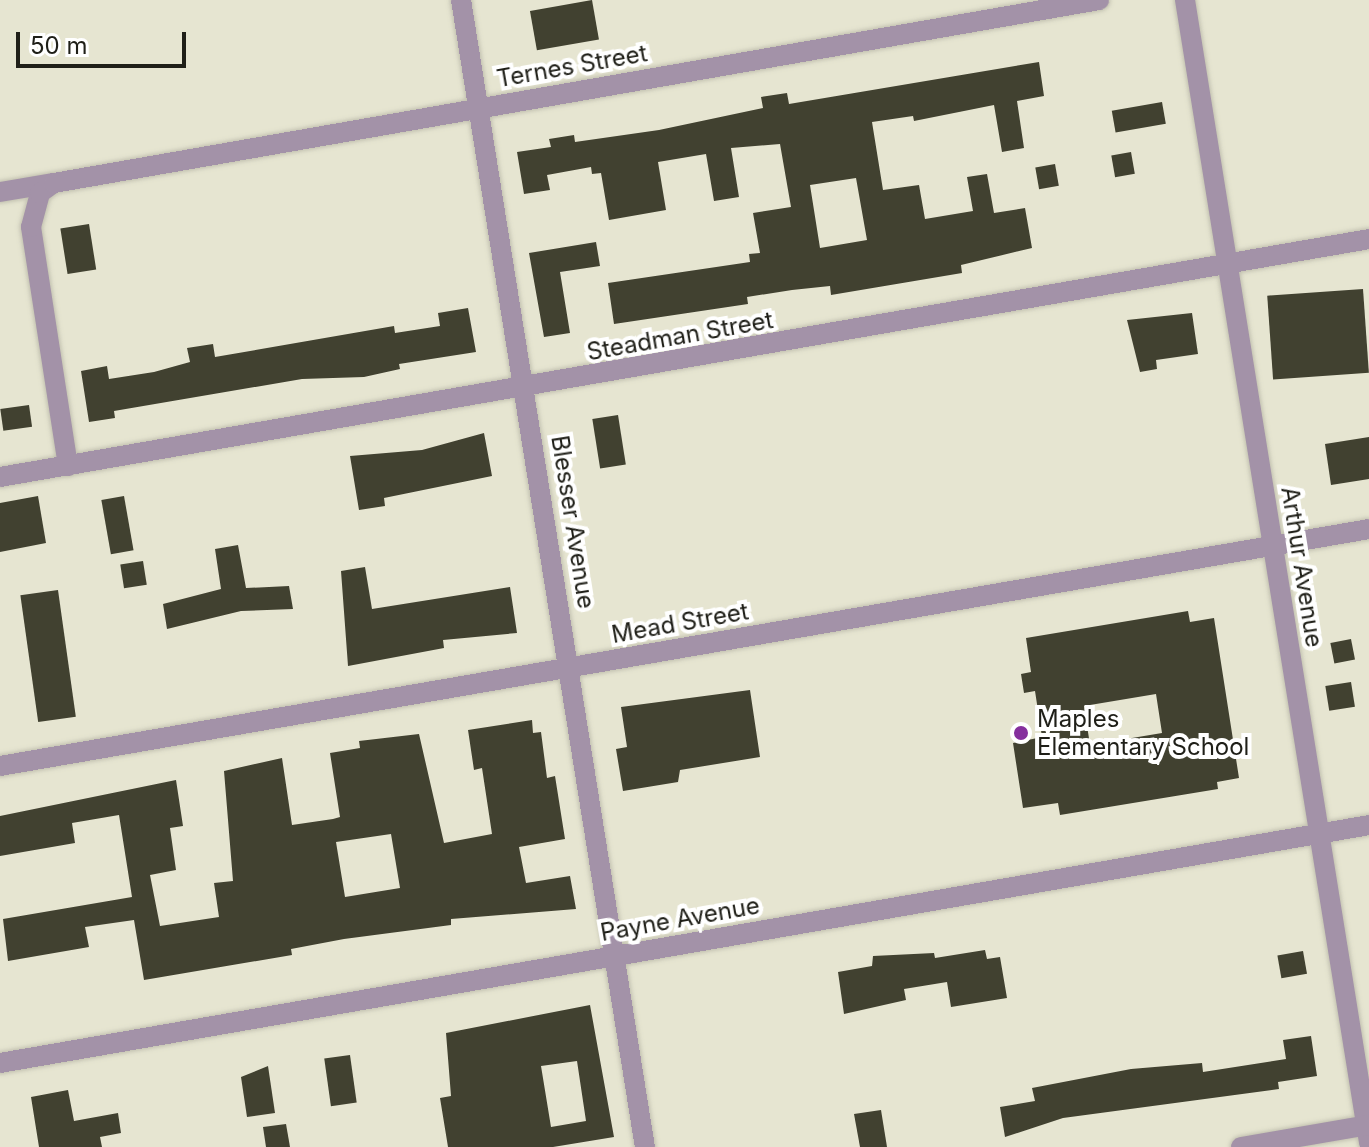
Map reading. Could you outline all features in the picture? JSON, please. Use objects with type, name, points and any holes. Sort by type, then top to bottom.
[{"type":"street","name":"Blesser Avenue","points":[[461,0],[645,1147]]},
{"type":"street","name":"Ternes Street","points":[[0,192],[1099,0]]},
{"type":"street","name":"Arthur Avenue","points":[[1185,0],[1368,1131]]},
{"type":"street","points":[[54,183],[40,193],[31,227],[68,466]]},
{"type":"street","name":"Steadman Street","points":[[0,477],[525,390],[1369,239]]},
{"type":"street","name":"Mead Street","points":[[0,766],[1369,529]]},
{"type":"street","name":"Payne Avenue","points":[[0,1063],[1369,825]]},
{"type":"street","points":[[1241,1147],[1368,1131]]},
{"type":"building","points":[[592,0],[599,39],[537,50],[530,11]]},
{"type":"building","points":[[1039,62],[1044,96],[1017,101],[1024,148],[1002,152],[994,105],[914,121],[913,116],[872,122],[883,190],[919,185],[925,219],[973,211],[967,177],[987,174],[994,213],[1025,208],[1032,248],[961,265],[962,273],[831,295],[830,286],[792,290],[747,297],[748,304],[614,324],[608,283],[750,262],[749,254],[760,253],[753,213],[791,207],[780,144],[731,148],[739,197],[714,201],[706,154],[658,162],[666,210],[609,220],[601,173],[592,174],[591,167],[547,175],[550,190],[524,194],[517,152],[551,147],[549,139],[574,135],[575,142],[659,130],[763,108],[761,97],[787,93],[789,104]],"holes":[[[856,178],[867,240],[820,248],[810,185]]]},
{"type":"building","points":[[1162,102],[1166,124],[1116,133],[1112,111]]},
{"type":"building","points":[[1131,152],[1135,174],[1115,177],[1111,155]]},
{"type":"building","points":[[1055,164],[1059,186],[1039,189],[1035,167]]},
{"type":"building","points":[[89,224],[96,269],[68,274],[60,229]]},
{"type":"building","points":[[596,242],[600,266],[560,272],[570,333],[544,337],[529,253]]},
{"type":"building","points":[[1363,289],[1369,373],[1273,379],[1267,296]]},
{"type":"building","points":[[468,308],[476,352],[399,364],[400,369],[364,377],[302,379],[114,411],[115,418],[89,422],[81,371],[107,366],[109,379],[190,362],[187,348],[213,344],[215,357],[394,326],[395,333],[440,326],[438,313]]},
{"type":"building","points":[[1192,313],[1198,354],[1156,360],[1157,369],[1140,372],[1127,320]]},
{"type":"building","points":[[29,405],[32,427],[3,431],[0,409]]},
{"type":"building","points":[[618,415],[626,464],[600,468],[592,419]]},
{"type":"building","points":[[484,433],[492,476],[384,498],[385,506],[359,510],[350,456],[422,450]]},
{"type":"building","points":[[1369,437],[1369,479],[1331,485],[1325,444]]},
{"type":"building","points":[[38,496],[46,543],[0,552],[0,503]]},
{"type":"building","points":[[124,496],[134,550],[111,554],[101,500]]},
{"type":"building","points":[[238,545],[246,588],[289,586],[293,609],[241,611],[167,629],[163,604],[221,589],[215,549]]},
{"type":"building","points":[[143,561],[147,585],[124,588],[120,565]]},
{"type":"building","points":[[365,567],[372,609],[510,587],[517,633],[443,640],[444,648],[348,666],[341,571]]},
{"type":"building","points":[[58,590],[76,717],[38,722],[20,595]]},
{"type":"building","name":"Maples Elementary School","points":[[1188,611],[1190,622],[1214,618],[1239,778],[1217,782],[1218,789],[1060,815],[1058,803],[1023,808],[1013,743],[1042,737],[1035,691],[1024,693],[1021,674],[1031,672],[1026,638]],"holes":[[[1156,694],[1162,733],[1090,745],[1084,706]]]},
{"type":"building","points":[[1351,639],[1355,660],[1334,664],[1330,643]]},
{"type":"building","points":[[1351,682],[1355,707],[1329,711],[1325,686]]},
{"type":"building","points":[[750,690],[760,757],[680,770],[678,782],[623,791],[616,749],[627,747],[621,707]]},
{"type":"building","points":[[532,720],[533,733],[541,732],[547,778],[555,776],[565,839],[519,847],[526,883],[570,876],[576,909],[451,919],[451,925],[344,939],[291,949],[292,955],[144,980],[134,920],[85,927],[89,947],[8,961],[3,919],[132,897],[119,815],[72,823],[75,843],[0,856],[0,816],[176,780],[183,826],[170,828],[176,870],[150,875],[160,926],[219,917],[214,883],[233,881],[224,771],[282,758],[292,825],[333,819],[340,817],[330,753],[360,748],[359,741],[419,734],[444,843],[492,834],[482,768],[474,770],[468,730]],"holes":[[[391,834],[400,888],[345,897],[336,842]]]},
{"type":"building","points":[[985,950],[987,959],[1000,957],[1007,998],[951,1007],[947,982],[904,989],[906,1000],[844,1014],[838,972],[872,966],[873,956],[934,953],[935,958]]},
{"type":"building","points":[[1303,951],[1307,974],[1281,978],[1277,956]]},
{"type":"building","points":[[590,1005],[614,1137],[553,1147],[448,1147],[440,1098],[451,1096],[446,1033]],"holes":[[[577,1061],[586,1121],[551,1127],[541,1066]]]},
{"type":"building","points":[[1311,1036],[1317,1076],[1278,1082],[1279,1089],[1063,1118],[1005,1137],[1000,1107],[1035,1101],[1032,1088],[1131,1069],[1202,1063],[1203,1072],[1286,1059],[1283,1040]]},
{"type":"building","points":[[350,1055],[357,1103],[331,1106],[324,1059]]},
{"type":"building","points":[[268,1066],[275,1113],[247,1117],[241,1077]]},
{"type":"building","points":[[68,1090],[74,1121],[118,1113],[121,1133],[100,1137],[102,1147],[39,1147],[31,1097]]},
{"type":"building","points":[[881,1110],[887,1147],[860,1147],[854,1114]]},
{"type":"building","points":[[286,1124],[290,1147],[266,1147],[263,1127]]},
{"type":"place","name":"Maples Elementary School","points":[[1021,733]]}]
